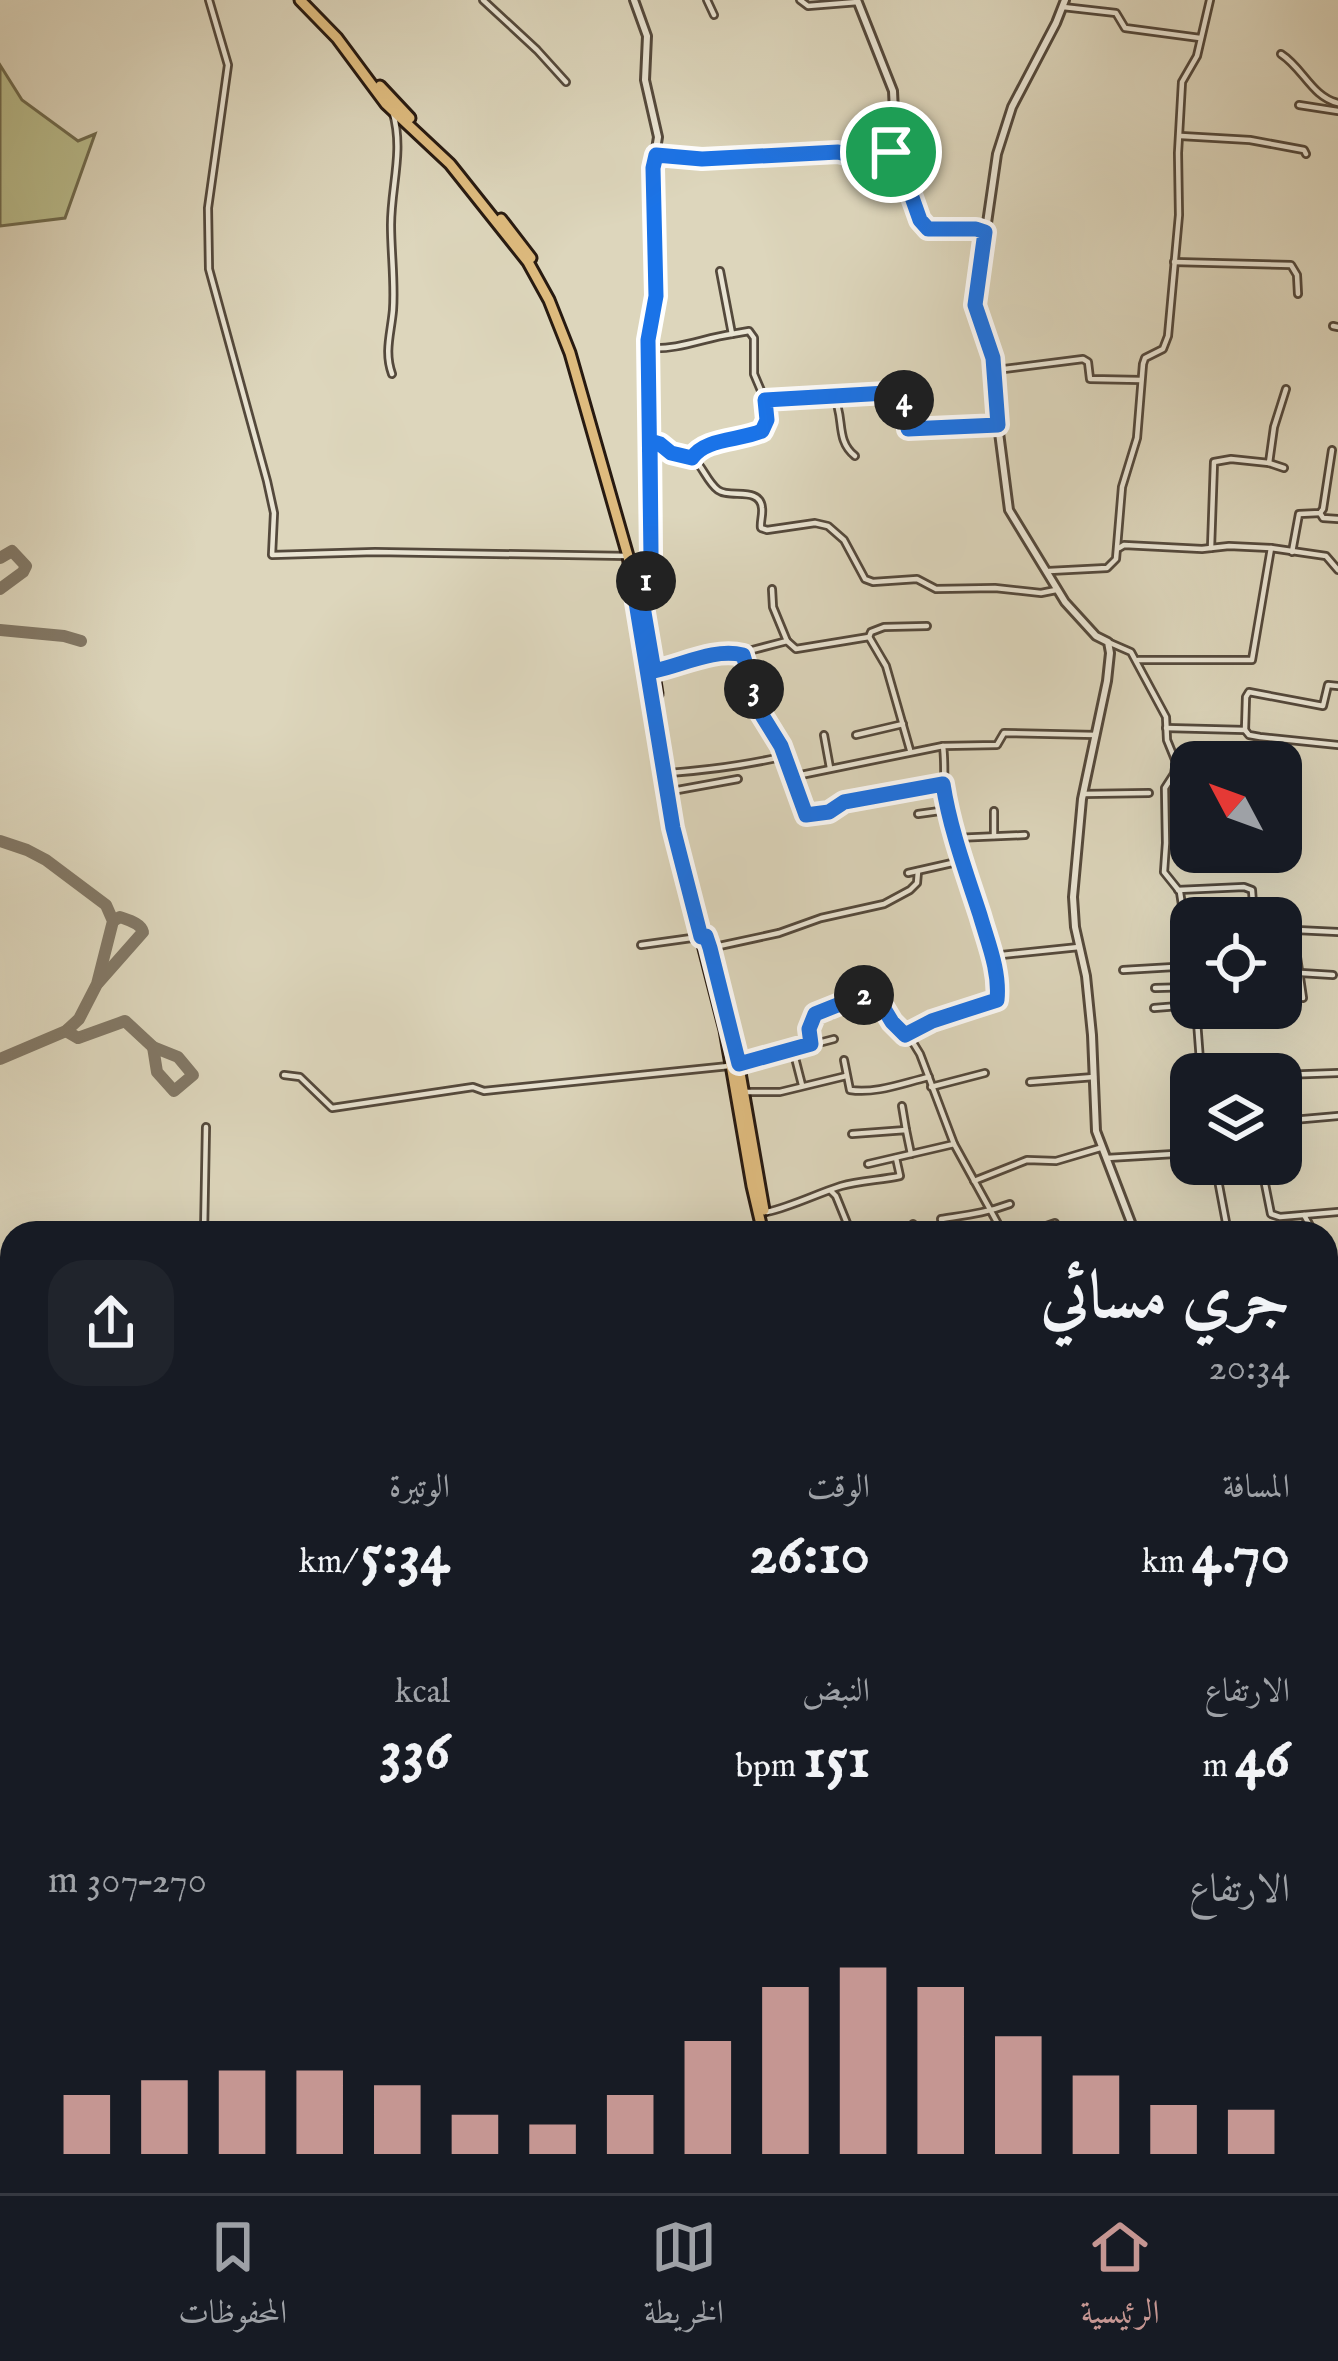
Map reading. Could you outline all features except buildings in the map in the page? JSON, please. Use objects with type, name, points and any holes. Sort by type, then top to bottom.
[{"type":"main road","points":[[303,0],[393,111],[450,164],[540,283],[580,382],[637,589],[654,671],[673,815]]},
{"type":"main road","points":[[303,0],[349,44],[390,99],[455,161],[521,243],[544,279],[584,381],[630,542],[673,815],[743,1091],[752,1186],[762,1221]]},
{"type":"main road","points":[[704,936],[736,1065],[765,1221]]},
{"type":"street","points":[[209,0],[228,65],[208,208],[209,269],[267,481],[274,513],[272,555],[628,556]]},
{"type":"street","points":[[483,0],[566,82]]},
{"type":"street","points":[[634,0],[647,36],[645,80],[658,137],[653,168],[656,296],[649,348],[651,565],[637,589]]},
{"type":"street","points":[[706,0],[714,15]]},
{"type":"street","points":[[800,0],[808,6],[857,1],[893,91],[896,152],[920,220],[928,229],[985,232]]},
{"type":"street","points":[[1046,572],[1108,568],[1115,562],[1122,487],[1137,439],[1145,358],[1161,352],[1167,342],[1179,215],[1182,82],[1198,56],[1210,0]]},
{"type":"street","points":[[1180,897],[1164,872],[1165,788],[1176,767],[1166,717],[1126,648],[1096,636],[1056,590],[1009,510],[993,358],[975,305],[997,154],[1012,106],[1064,3],[1116,13],[1125,28],[1200,38]]},
{"type":"street","points":[[1281,54],[1323,99],[1338,107]]},
{"type":"street","points":[[1299,105],[1338,107]]},
{"type":"street","points":[[392,374],[387,353],[393,301],[392,197],[399,156],[393,111]]},
{"type":"street","points":[[1180,136],[1250,140],[1304,149],[1306,154]]},
{"type":"street","points":[[656,155],[702,159],[896,152]]},
{"type":"street","points":[[1174,262],[1291,265],[1298,295]]},
{"type":"street","points":[[720,271],[732,334]]},
{"type":"street","points":[[649,348],[668,349],[749,331],[754,338],[754,374],[767,420],[762,431],[706,444],[694,450],[692,458]]},
{"type":"street","points":[[994,370],[1082,359],[1088,362],[1090,379],[1141,380]]},
{"type":"street","points":[[1269,463],[1286,389]]},
{"type":"street","points":[[765,400],[904,392],[910,430],[998,425]]},
{"type":"street","points":[[834,397],[841,438],[855,456]]},
{"type":"street","points":[[650,441],[692,458],[717,490],[759,500],[760,528],[827,526],[844,540],[866,579],[873,582],[917,578],[936,589],[1056,590]]},
{"type":"street","points":[[1320,513],[1332,450]]},
{"type":"street","points":[[1211,548],[1214,462],[1231,459],[1284,468]]},
{"type":"street","points":[[1320,513],[1323,518],[1338,519]]},
{"type":"street","points":[[1292,552],[1299,514],[1320,513]]},
{"type":"street","points":[[1118,550],[1124,545],[1271,548],[1326,556],[1338,570]]},
{"type":"street","points":[[1136,660],[1252,661],[1271,548]]},
{"type":"street","points":[[772,589],[773,607],[787,641],[796,649],[869,638]]},
{"type":"street","points":[[869,638],[871,632],[884,627],[927,626]]},
{"type":"street","points":[[869,638],[886,665],[911,752]]},
{"type":"street","points":[[654,671],[787,641]]},
{"type":"street","points":[[1108,642],[1109,666],[1083,794],[1073,897],[1086,976],[1094,1118],[1131,1221]]},
{"type":"street","points":[[741,653],[761,716],[777,736],[804,814],[943,784]]},
{"type":"street","points":[[1338,686],[1328,685],[1323,706],[1249,692],[1245,730],[1260,737],[1338,746]]},
{"type":"street","points":[[856,735],[904,724]]},
{"type":"street","points":[[1166,728],[1245,730]]},
{"type":"street","points":[[790,777],[943,746],[997,745],[1004,733],[1096,735]]},
{"type":"street","points":[[824,736],[830,768]]},
{"type":"street","points":[[905,1035],[997,1000],[992,956],[947,810],[943,746]]},
{"type":"street","points":[[669,773],[749,765],[785,756]]},
{"type":"street","points":[[672,790],[738,779]]},
{"type":"street","points":[[1083,794],[1150,794]]},
{"type":"street","points":[[918,814],[947,810]]},
{"type":"street","points":[[994,812],[994,836]]},
{"type":"street","points":[[956,838],[1025,835]]},
{"type":"street","points":[[908,873],[962,860]]},
{"type":"street","points":[[710,948],[884,904],[910,890],[918,871]]},
{"type":"street","points":[[1178,890],[1244,887],[1252,890],[1252,897]]},
{"type":"street","points":[[1302,930],[1338,932]]},
{"type":"street","points":[[641,945],[704,936]]},
{"type":"street","points":[[992,956],[1079,947]]},
{"type":"street","points":[[1123,970],[1170,967]]},
{"type":"street","points":[[1302,973],[1333,975]]},
{"type":"street","points":[[1302,986],[1303,998]]},
{"type":"street","points":[[1155,988],[1170,988]]},
{"type":"street","points":[[811,1044],[815,1014],[875,995],[920,1054],[954,1144],[996,1221]]},
{"type":"street","points":[[1154,1008],[1170,1008]]},
{"type":"street","points":[[284,1075],[300,1077],[332,1108],[473,1087],[484,1091],[736,1065],[834,1039]]},
{"type":"street","points":[[793,1050],[802,1085]]},
{"type":"street","points":[[844,1060],[854,1093],[929,1077]]},
{"type":"street","points":[[932,1087],[985,1073]]},
{"type":"street","points":[[1302,1074],[1338,1073]]},
{"type":"street","points":[[743,1091],[773,1093],[846,1076]]},
{"type":"street","points":[[1030,1082],[1094,1076]]},
{"type":"street","points":[[902,1106],[911,1154]]},
{"type":"street","points":[[1302,1120],[1338,1117]]},
{"type":"street","points":[[204,1221],[206,1126]]},
{"type":"street","points":[[852,1134],[906,1130]]},
{"type":"street","points":[[868,1164],[954,1144]]},
{"type":"street","points":[[974,1181],[1027,1160],[1056,1160],[1103,1148]]},
{"type":"street","points":[[1107,1158],[1170,1154]]},
{"type":"street","points":[[764,1212],[846,1185],[899,1176],[896,1158]]},
{"type":"street","points":[[1219,1185],[1226,1221]]},
{"type":"street","points":[[1265,1185],[1270,1214],[1338,1212]]},
{"type":"street","points":[[831,1191],[845,1221]]},
{"type":"street","points":[[941,1221],[977,1216],[1010,1204]]},
{"type":"street","points":[[1304,1215],[1307,1221]]},
{"type":"green space","points":[[0,65],[22,100],[78,141],[95,134],[65,218],[0,226]]},
{"type":"taxiway","points":[[0,558],[12,551],[26,566],[0,589]]},
{"type":"taxiway","points":[[0,630],[81,641]]},
{"type":"taxiway","points":[[0,841],[46,860],[106,905],[113,921],[97,984],[79,1019],[66,1031],[0,1059]]},
{"type":"taxiway","points":[[98,983],[143,932],[127,919],[113,921]]},
{"type":"taxiway","points":[[66,1031],[78,1038],[125,1021],[153,1047]]},
{"type":"taxiway","points":[[153,1047],[178,1057],[193,1075],[174,1091],[157,1072],[153,1047]]},
{"type":"route","points":[[891,152],[857,157],[838,152],[702,159],[656,155],[653,168],[656,296],[648,340],[651,558],[647,578],[634,590],[673,828],[739,1064],[811,1044],[809,1029],[815,1014],[867,994],[877,997],[905,1035],[997,1000],[992,956],[943,784],[804,814],[777,736],[760,712],[743,655],[701,657],[654,671],[640,589],[644,584],[647,578],[650,572],[651,565],[651,558],[651,552],[650,441],[692,458],[694,450],[706,444],[762,431],[767,420],[765,400],[817,396],[904,392],[908,429],[998,425],[993,358],[975,305],[985,232],[928,229],[920,220],[896,152],[891,152]]}]
